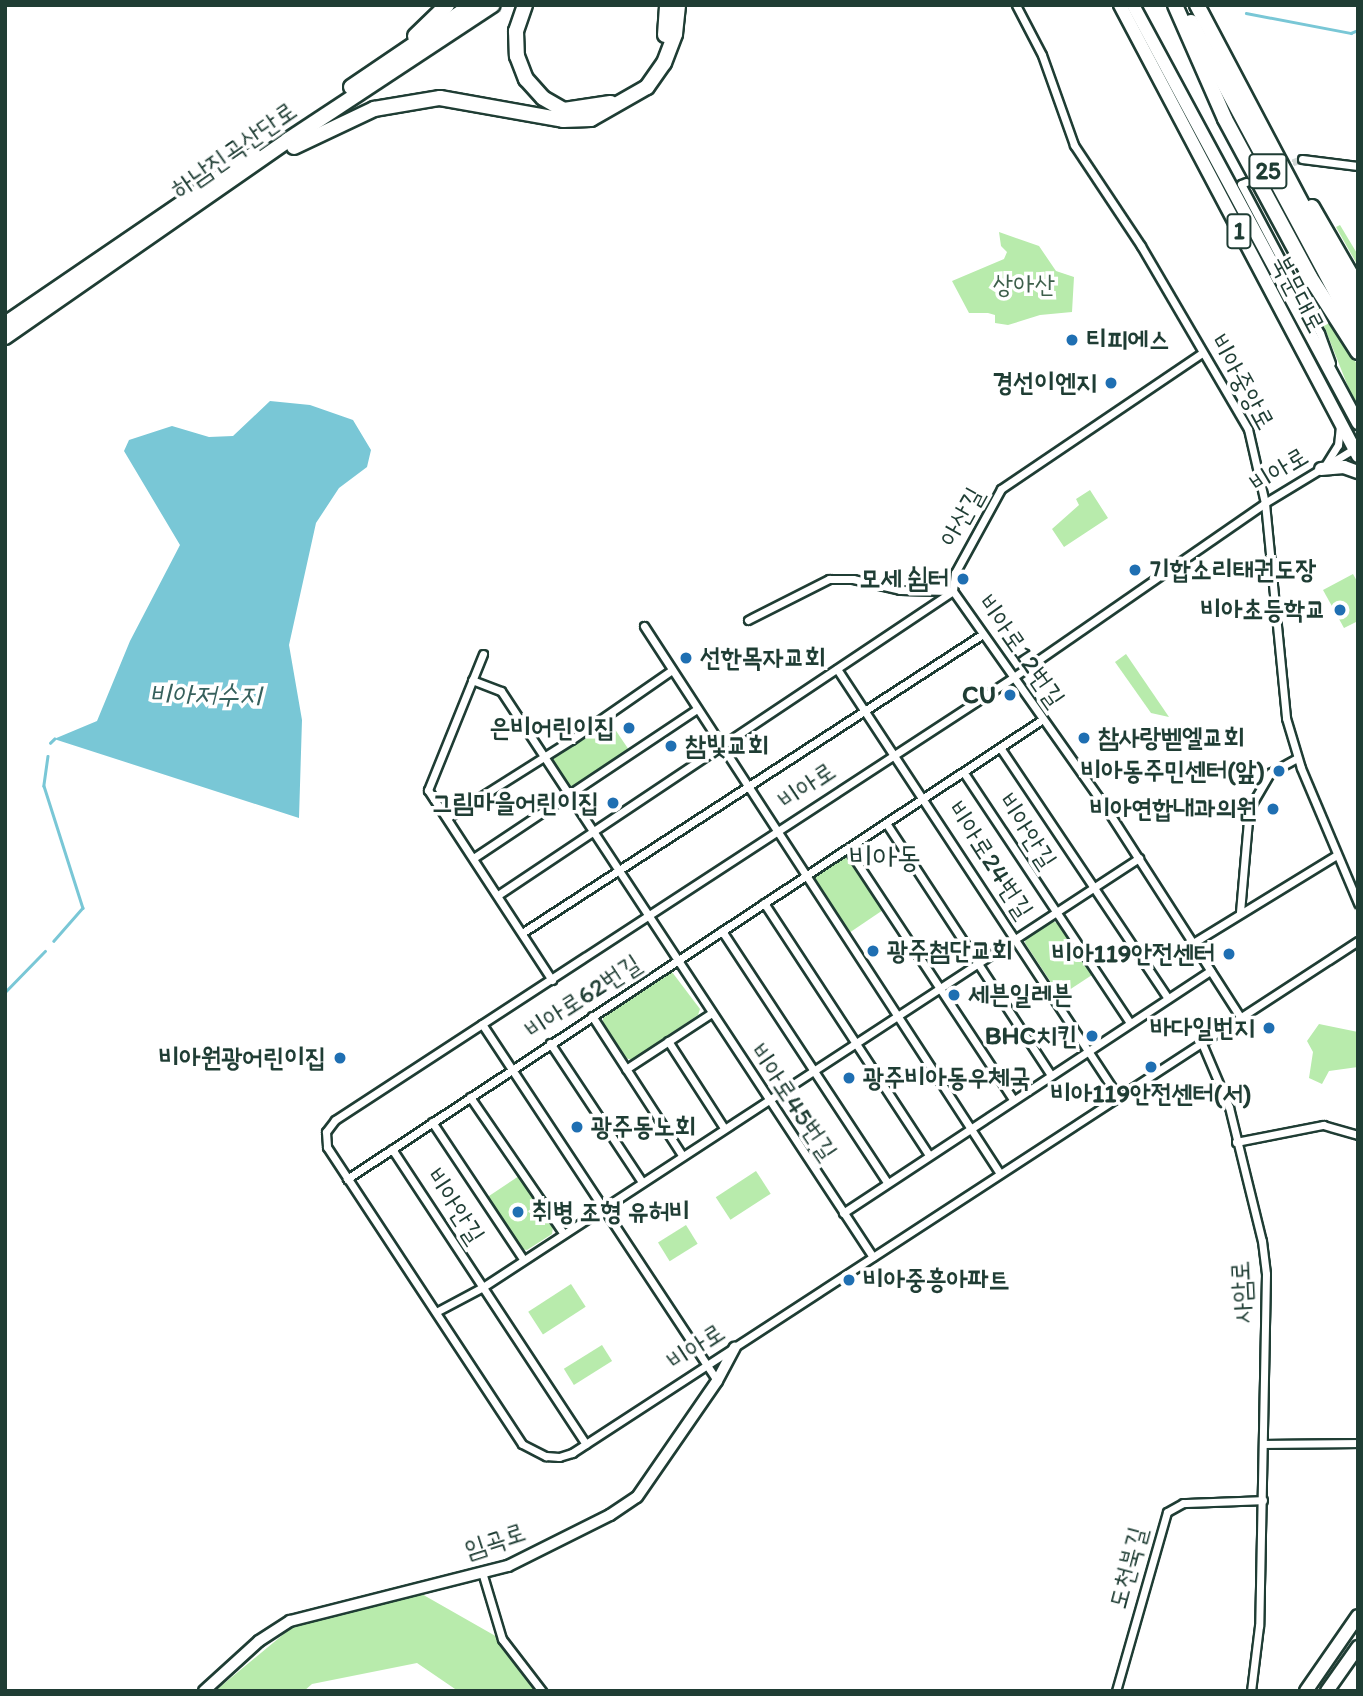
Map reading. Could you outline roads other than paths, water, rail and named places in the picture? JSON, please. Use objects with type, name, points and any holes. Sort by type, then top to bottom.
[{"type":"highway","points":[[385,64],[447,5]]},
{"type":"highway","name":"하남진곡산단로","points":[[5,324],[472,5]]},
{"type":"highway","name":"하남진곡산단로","points":[[5,337],[493,5]]},
{"type":"highway","points":[[525,5],[516,31],[517,56],[526,79],[543,98],[564,110],[617,101],[640,82],[657,58],[666,30],[667,5]]},
{"type":"highway","points":[[217,191],[324,130],[403,102],[440,98],[536,117],[591,120],[647,87],[664,63],[674,34],[678,5]]},
{"type":"highway","points":[[1175,5],[1225,119],[1310,277],[1358,352]]},
{"type":"highway","name":"25","points":[[1183,5],[1358,334]]},
{"type":"highway","name":"25","points":[[1197,5],[1358,310]]},
{"type":"highway","points":[[1283,171],[1313,208],[1358,288]]},
{"type":"main road","name":"북문대로","points":[[1120,5],[1339,422],[1357,451]]},
{"type":"main road","name":"북문대로","points":[[1133,5],[1337,379],[1358,423]]},
{"type":"main road","points":[[1321,469],[1344,467],[1358,472]]},
{"type":"main road","name":"임곡로","points":[[204,1691],[259,1641],[290,1621],[482,1572],[562,1542],[637,1497],[717,1381],[735,1347]]},
{"type":"main road","points":[[1306,1691],[1358,1616]]},
{"type":"main road","points":[[1327,1691],[1358,1647]]},
{"type":"street","name":"비아중앙로","points":[[1016,5],[1042,55],[1074,145],[1141,246],[1248,429],[1265,503],[1277,656],[1286,718],[1297,758],[1335,856],[1358,903]]},
{"type":"street","points":[[1302,159],[1358,166]]},
{"type":"street","points":[[1246,182],[1241,184],[1320,332],[1337,379]]},
{"type":"street","name":"아산길","points":[[953,591],[955,573],[1001,489],[1202,353]]},
{"type":"street","points":[[1321,469],[1335,452],[1339,422]]},
{"type":"street","name":"비아로","points":[[1357,451],[1265,503],[1014,677],[894,752],[330,1126],[327,1147],[522,1444],[546,1456],[559,1457],[586,1444],[707,1366],[999,1172],[1358,941]]},
{"type":"street","points":[[748,620],[829,579],[853,579],[900,590],[953,591]]},
{"type":"street","points":[[498,895],[953,591]]},
{"type":"street","name":"비아로12번길","points":[[953,591],[1139,858],[1240,1017]]},
{"type":"street","points":[[645,626],[999,1172]]},
{"type":"street","points":[[523,933],[982,634]]},
{"type":"street","points":[[483,654],[428,790],[475,858],[552,980]]},
{"type":"street","name":"비아로24번길","points":[[837,669],[926,799],[1117,1095]]},
{"type":"street","points":[[447,818],[543,758],[672,670]]},
{"type":"street","name":"비아로45번길","points":[[472,680],[500,691],[766,1100],[873,1258]]},
{"type":"street","points":[[475,858],[697,709]]},
{"type":"street","name":"비아로24번길","points":[[926,799],[1043,719]]},
{"type":"street","name":"비아안길","points":[[1001,749],[1168,998]]},
{"type":"street","points":[[1240,912],[1246,819],[1252,798],[1270,773],[1297,758]]},
{"type":"street","name":"비아안길","points":[[964,773],[1130,1023]]},
{"type":"street","points":[[677,961],[886,822],[926,799]]},
{"type":"street","points":[[886,822],[1051,1074]]},
{"type":"street","points":[[848,849],[1013,1099]]},
{"type":"street","points":[[1192,943],[1335,856]]},
{"type":"street","points":[[436,1312],[483,1287],[938,986],[1139,858]]},
{"type":"street","points":[[764,903],[929,1155]]},
{"type":"street","points":[[722,931],[887,1182]]},
{"type":"street","name":"비아로62번길","points":[[512,1069],[677,961]]},
{"type":"street","points":[[843,1213],[970,1126],[1210,971]]},
{"type":"street","points":[[626,1069],[710,1014]]},
{"type":"street","points":[[592,1016],[682,1155]]},
{"type":"street","name":"비아로62번길","points":[[482,1024],[717,1381]]},
{"type":"street","points":[[668,1041],[724,1128]]},
{"type":"street","name":"사암로","points":[[1200,1041],[1222,1085],[1262,1241],[1266,1274],[1259,1626],[1251,1691]]},
{"type":"street","points":[[550,1043],[642,1182]]},
{"type":"street","points":[[347,1179],[512,1069]]},
{"type":"street","points":[[471,1097],[563,1233]]},
{"type":"street","name":"비아안길","points":[[432,1122],[523,1259]]},
{"type":"street","points":[[1236,1142],[1323,1125],[1358,1135]]},
{"type":"street","name":"비아안길","points":[[392,1149],[483,1287]]},
{"type":"street","points":[[483,1287],[586,1444]]},
{"type":"street","points":[[1264,1444],[1358,1443]]},
{"type":"street","name":"도천북길","points":[[1116,1691],[1167,1512],[1183,1503],[1263,1500]]},
{"type":"street","points":[[482,1572],[502,1639],[542,1691]]},
{"type":"water","name":"비아저수지","points":[[270,401],[310,405],[353,420],[371,450],[367,467],[339,488],[316,523],[289,645],[302,720],[299,818],[54,739],[97,721],[130,641],[180,545],[124,451],[129,440],[172,426],[209,437],[233,436]]},
{"type":"waterway","points":[[1246,13],[1351,33],[1358,30]]},
{"type":"waterway","points":[[50,743],[54,739]]},
{"type":"waterway","points":[[48,756],[44,786],[83,908],[54,941]]},
{"type":"waterway","points":[[5,992],[45,951]]},
{"type":"tunnel","points":[[1283,166],[1302,159]]},
{"type":"place","name":"티피에스","points":[[1072,340]]},
{"type":"place","name":"경선이엔지","points":[[1111,383]]},
{"type":"place","name":"기합소리태권도장","points":[[1135,570]]},
{"type":"place","name":"모세 쉼터","points":[[963,579]]},
{"type":"place","name":"비아초등학교","points":[[1340,610]]},
{"type":"place","name":"선한목자교회","points":[[686,658]]},
{"type":"place","name":"CU","points":[[1010,695]]},
{"type":"place","name":"은비어린이집","points":[[629,728]]},
{"type":"place","name":"참사랑벧엘교회","points":[[1084,738]]},
{"type":"place","name":"참빛교회","points":[[671,746]]},
{"type":"place","name":"비아동주민센터(앞)","points":[[1279,771]]},
{"type":"place","name":"그림마을어린이집","points":[[613,803]]},
{"type":"place","name":"비아연합내과의원","points":[[1273,809]]},
{"type":"place","name":"광주첨단교회","points":[[873,951]]},
{"type":"place","name":"비아119안전센터","points":[[1229,954]]},
{"type":"place","name":"세븐일레븐","points":[[954,995]]},
{"type":"place","name":"바다일번지","points":[[1269,1028]]},
{"type":"place","name":"BHC치킨","points":[[1092,1036]]},
{"type":"place","name":"비아원광어린이집","points":[[340,1058]]},
{"type":"place","name":"비아119안전센터(서)","points":[[1151,1067]]},
{"type":"place","name":"광주비아동우체국","points":[[849,1078]]},
{"type":"place","name":"광주동노회","points":[[577,1127]]},
{"type":"place","name":"취병 조형 유허비","points":[[518,1212]]},
{"type":"place","name":"비아중흥아파트","points":[[849,1280]]},
{"type":"district","name":"비아동","points":[[885,857]]},
{"type":"park label","name":"상아산","points":[[1024,285]]}]
